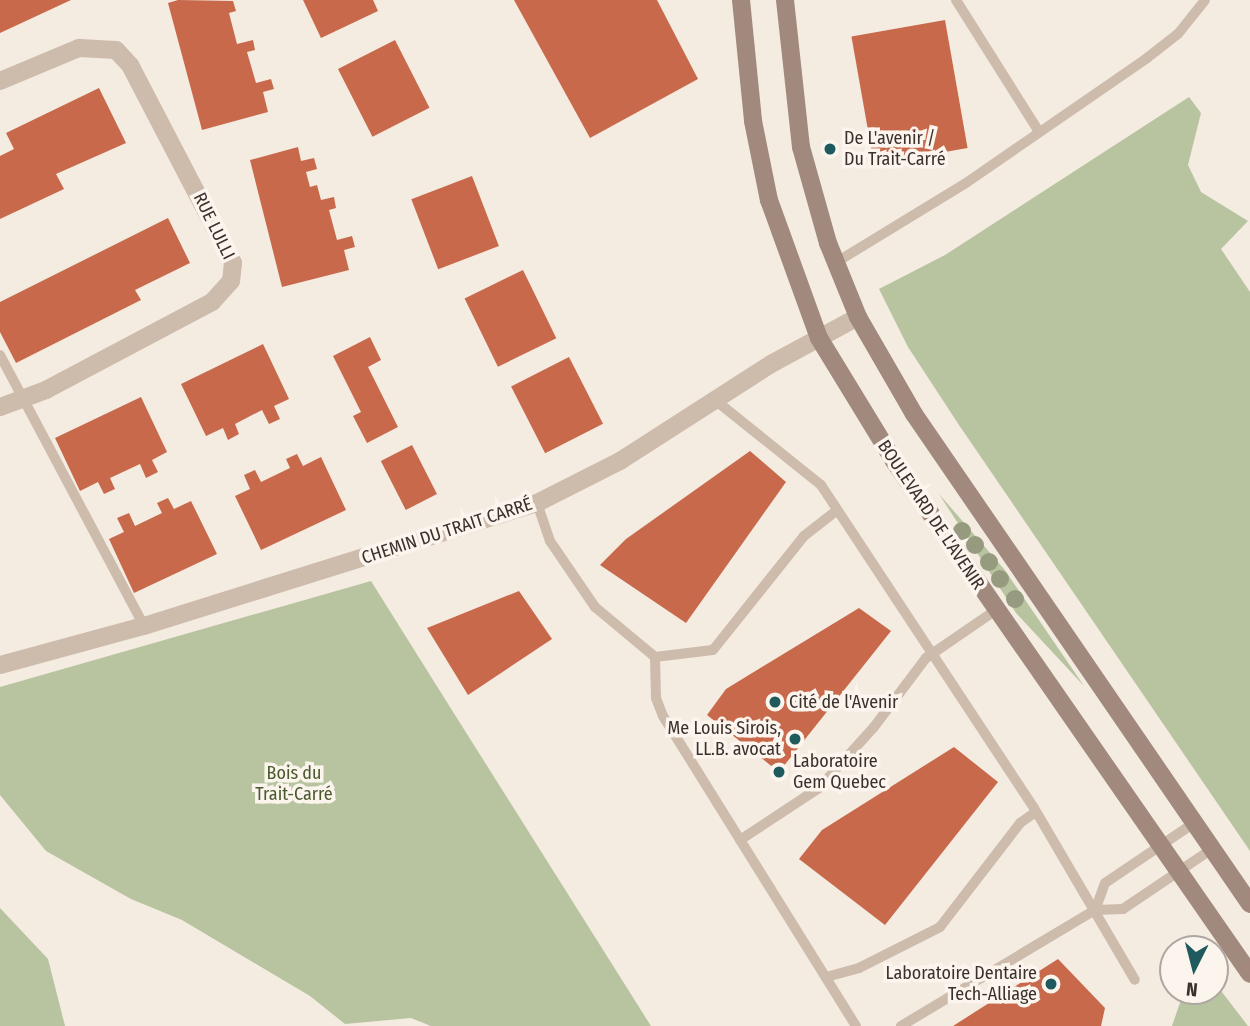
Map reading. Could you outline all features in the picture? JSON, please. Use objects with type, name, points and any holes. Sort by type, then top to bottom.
[{"type":"street","name":"BOULEVARD DE L'AVENIR","points":[[741,0],[754,121],[769,200],[819,338],[872,428],[1159,848],[1250,975]]},
{"type":"street","points":[[785,0],[800,147],[835,263],[858,317],[914,414],[1250,904]]},
{"type":"street","name":"RUE LULLI","points":[[0,81],[79,48],[116,50],[130,65],[233,263],[231,281],[212,302],[24,400],[0,407]]},
{"type":"street","name":"CHEMIN DU TRAIT CARRÉ","points":[[0,665],[144,626],[537,503],[620,461],[715,400],[858,317]]},
{"type":"lane","points":[[956,0],[1039,132]]},
{"type":"lane","points":[[835,263],[1039,132],[1168,43],[1205,0]]},
{"type":"lane","points":[[0,355],[144,626]]},
{"type":"lane","points":[[715,400],[821,485],[1036,812],[1096,909],[1135,980]]},
{"type":"lane","points":[[537,503],[550,541],[594,607],[655,657],[713,650],[804,536],[836,510]]},
{"type":"lane","points":[[740,840],[819,788],[932,653],[996,610]]},
{"type":"lane","points":[[655,657],[657,705],[856,1026]]},
{"type":"lane","points":[[826,977],[859,968],[940,927],[1020,822],[1036,812]]},
{"type":"lane","points":[[1096,909],[1105,883],[1194,823]]},
{"type":"lane","points":[[901,1026],[1096,909],[1123,909],[1212,849]]},
{"type":"green space","points":[[1189,97],[1201,113],[1188,165],[1201,192],[1248,221],[1221,249],[1250,292],[1250,851],[959,425],[908,347],[879,289],[945,255]]},
{"type":"green space","points":[[939,494],[1004,569],[1084,686],[1016,613]]},
{"type":"green space","name":"Bois du Trait-Carré","points":[[371,581],[651,1026],[431,1026],[411,1018],[345,1024],[310,996],[182,920],[131,899],[46,851],[0,795],[0,687]]},
{"type":"green space","points":[[0,908],[48,959],[65,1026],[0,1026]]},
{"type":"green space","points":[[1229,1001],[1248,1026],[1172,1026],[1179,1005],[1229,1005]]},
{"type":"building","points":[[0,0],[71,0],[0,33]]},
{"type":"building","points":[[178,0],[233,1],[236,11],[229,13],[237,44],[253,40],[255,50],[247,52],[256,83],[271,79],[274,89],[263,92],[268,112],[202,130],[168,3]]},
{"type":"building","points":[[303,0],[373,0],[378,11],[321,38]]},
{"type":"building","points":[[514,0],[657,0],[698,79],[590,138]]},
{"type":"building","points":[[945,20],[968,148],[874,165],[851,36]]},
{"type":"building","points":[[395,40],[430,108],[372,137],[338,69]]},
{"type":"building","points":[[99,88],[126,143],[56,174],[64,189],[0,219],[0,156],[14,149],[6,133]]},
{"type":"building","points":[[298,147],[301,161],[314,158],[317,169],[306,172],[310,187],[317,185],[321,200],[334,197],[336,208],[329,210],[337,240],[352,236],[355,247],[344,250],[349,270],[282,287],[250,160]]},
{"type":"building","points":[[472,176],[499,246],[438,269],[411,199]]},
{"type":"building","points":[[168,218],[190,263],[135,290],[141,300],[16,363],[0,332],[0,302]]},
{"type":"building","points":[[523,270],[556,338],[498,367],[465,298]]},
{"type":"building","points":[[370,337],[381,360],[368,367],[398,427],[367,443],[353,416],[361,412],[333,356]]},
{"type":"building","points":[[263,344],[289,399],[274,406],[280,419],[269,424],[262,410],[235,424],[239,434],[228,440],[223,428],[206,436],[181,384]]},
{"type":"building","points":[[569,357],[603,424],[545,453],[511,387]]},
{"type":"building","points":[[141,397],[167,452],[152,460],[158,472],[146,478],[140,464],[110,478],[115,489],[104,494],[98,482],[80,491],[55,438]]},
{"type":"building","points":[[412,445],[437,494],[406,510],[381,461]]},
{"type":"building","points":[[750,451],[786,482],[686,623],[600,565],[626,539]]},
{"type":"building","points":[[297,454],[303,466],[321,457],[346,510],[261,550],[235,496],[250,489],[244,475],[255,470],[261,482],[290,468],[286,459]]},
{"type":"building","points":[[168,498],[174,509],[191,501],[217,554],[134,593],[109,539],[124,532],[117,518],[129,513],[135,526],[162,513],[157,503]]},
{"type":"building","points":[[519,591],[552,639],[468,695],[427,628]]},
{"type":"building","name":"Cité de l'Avenir","points":[[859,608],[891,631],[779,772],[707,715],[726,689]]},
{"type":"building","points":[[954,747],[998,782],[885,925],[799,859],[822,830]]},
{"type":"building","name":"Laboratoire Dentaire Tech-Alliage","points":[[1058,959],[1105,1008],[1101,1026],[953,1026]]},
{"type":"place","name":"De L'avenir / Du Trait-Carré","points":[[830,149]]},
{"type":"place","name":"Cité de l'Avenir","points":[[775,702]]},
{"type":"place","name":"Me Louis Sirois, LL.B. avocat","points":[[795,739]]},
{"type":"place","name":"Laboratoire Gem Quebec","points":[[779,772]]},
{"type":"place","name":"Laboratoire Dentaire Tech-Alliage","points":[[1051,984]]}]
